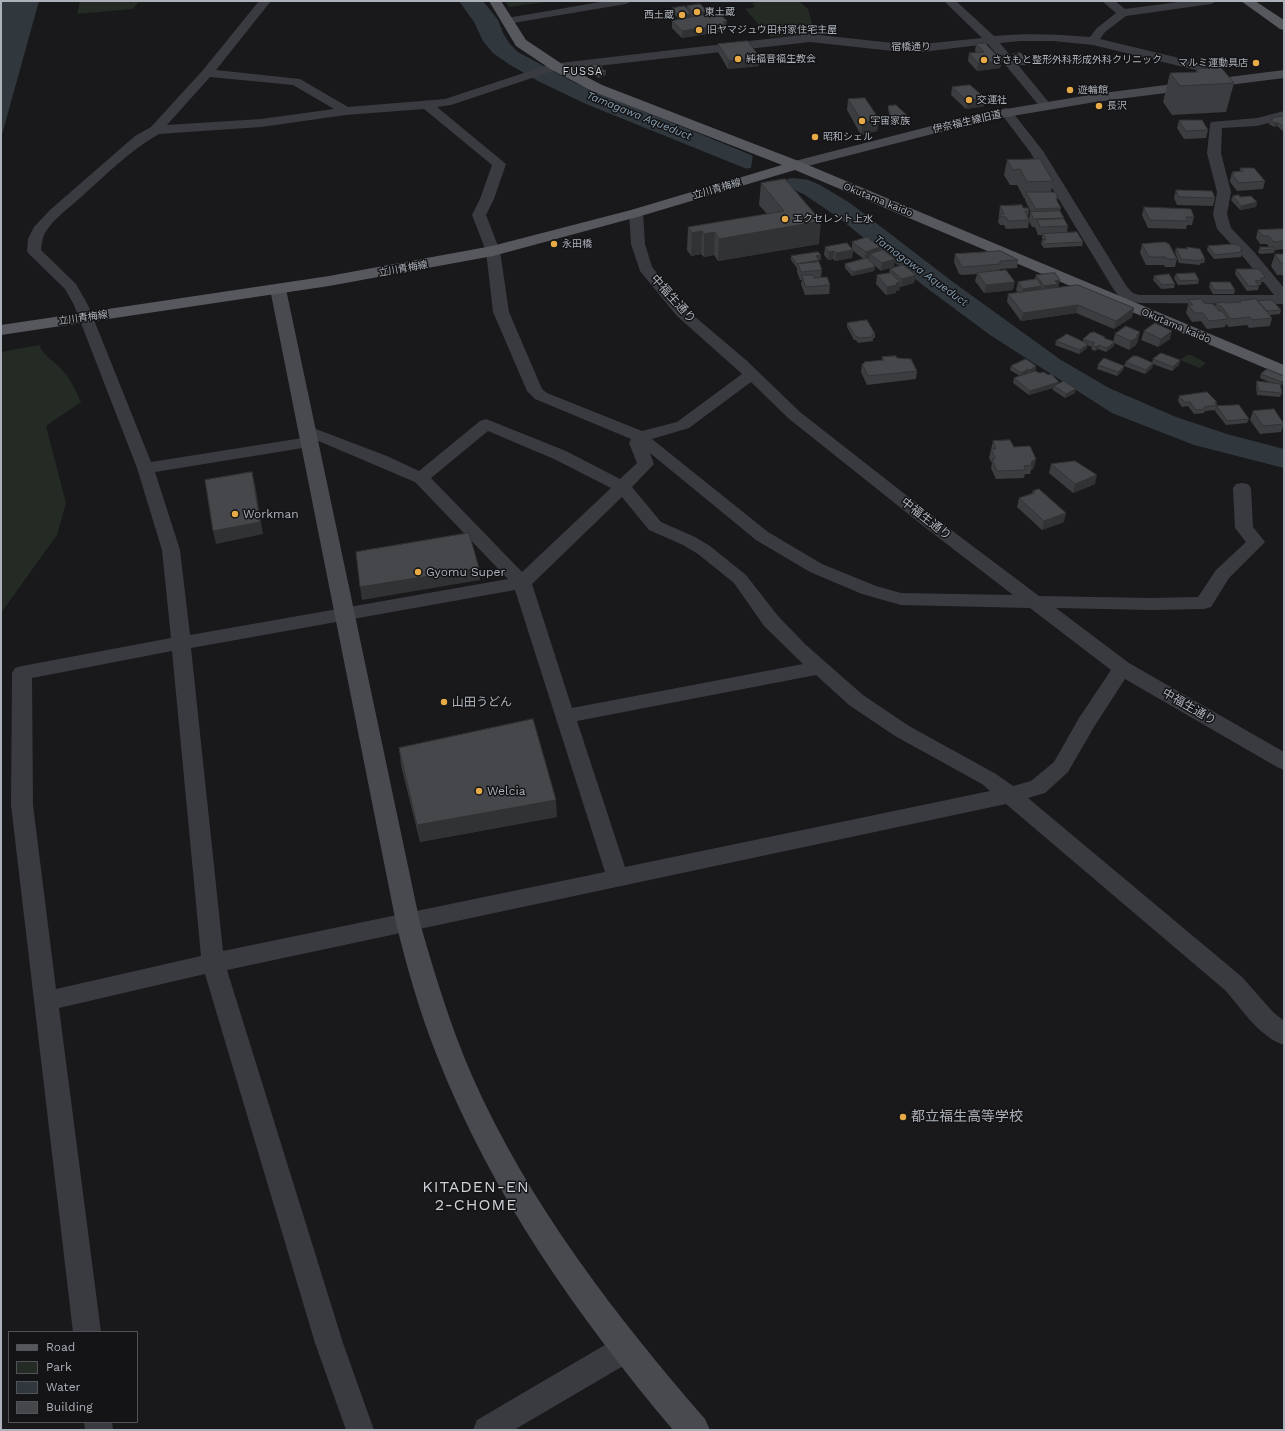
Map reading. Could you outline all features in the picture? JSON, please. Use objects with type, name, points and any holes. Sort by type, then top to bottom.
[{"type":"main road","name":"Okutama kaido","points":[[495,1],[521,43],[554,68],[597,88],[1123,299],[1284,371]]},
{"type":"main road","points":[[1247,1],[1284,26]]},
{"type":"main road","name":"立川青梅線","points":[[1,330],[397,270],[493,251],[636,213],[793,166]]},
{"type":"street","points":[[265,1],[207,73],[156,130],[140,139],[55,213],[39,230],[35,239],[34,251],[71,286],[86,318],[145,468],[171,550],[214,963],[329,1342],[360,1430]]},
{"type":"street","points":[[508,21],[626,1]]},
{"type":"street","points":[[950,1],[991,40],[1045,105]]},
{"type":"street","points":[[1108,1],[1123,13]]},
{"type":"street","points":[[1094,41],[1101,30],[1123,13],[1211,1]]},
{"type":"street","name":"宿橋通り","points":[[156,130],[260,123],[346,111],[427,105],[447,102],[554,68],[810,38],[893,47],[922,48],[1020,37],[1053,37],[1094,41],[1208,69],[1217,74],[1222,81]]},
{"type":"street","points":[[207,73],[296,82],[346,111]]},
{"type":"street","name":"伊奈福生線旧道","points":[[793,166],[1006,112],[1045,105],[1284,74]]},
{"type":"street","points":[[1263,76],[1279,88]]},
{"type":"street","points":[[427,105],[499,164],[487,199],[479,215],[493,251],[501,312],[535,391],[541,396],[624,429],[640,437],[762,536],[816,568],[862,588],[901,599],[1151,604],[1204,602],[1222,574],[1256,542],[1244,528],[1242,488]]},
{"type":"street","points":[[1006,112],[1036,151],[1121,290],[1123,299],[1284,299]]},
{"type":"street","points":[[1284,115],[1257,122],[1216,125],[1214,153],[1224,192],[1220,214],[1224,229],[1250,256],[1284,299]]},
{"type":"street","name":"中福生通り","points":[[636,213],[638,244],[645,268],[682,314],[752,374],[794,415],[1032,601],[1122,668],[1284,762]]},
{"type":"street","points":[[278,289],[408,923],[440,1029],[482,1126],[507,1173],[551,1246],[593,1307],[625,1349],[694,1430]]},
{"type":"street","points":[[87,1331],[22,806],[22,673],[181,643],[522,583],[646,464],[637,443],[640,437],[683,425],[752,374]]},
{"type":"street","points":[[421,478],[486,424],[560,455],[623,487],[654,526],[689,541],[704,550],[740,579],[771,621],[798,650],[856,700],[902,731],[989,779],[1010,795],[1234,984],[1265,1019],[1284,1035]]},
{"type":"street","points":[[145,468],[308,436],[381,460],[421,478],[522,583],[618,878]]},
{"type":"street","points":[[566,716],[819,668]]},
{"type":"street","points":[[46,1001],[214,963],[1010,795],[1038,787],[1062,767],[1086,723],[1122,668]]},
{"type":"street","points":[[487,1430],[625,1349]]},
{"type":"green space","points":[[80,1],[139,1],[133,9],[77,14]]},
{"type":"green space","points":[[505,1],[553,1],[509,7]]},
{"type":"green space","points":[[767,1],[799,1],[808,9],[815,34],[770,37],[745,9],[755,7],[752,3]]},
{"type":"green space","points":[[39,345],[44,353],[66,374],[81,402],[46,426],[66,503],[57,535],[1,613],[1,352]]},
{"type":"green space","points":[[1187,355],[1191,355],[1206,363],[1200,368],[1180,360]]},
{"type":"water","points":[[1,1],[39,1],[1,138]]},
{"type":"water","name":"Tamagawa Aqueduct","points":[[459,1],[483,1],[498,20],[509,43],[518,52],[575,83],[744,152],[820,185],[850,203],[953,282],[1061,360],[1109,388],[1176,417],[1227,434],[1284,449],[1284,468],[1194,445],[1112,413],[990,335],[924,286],[839,218],[805,195],[747,169],[586,104],[538,81],[507,63],[493,53],[483,41],[474,22]]},
{"type":"pier","points":[[753,154],[812,180],[791,178],[777,183],[743,169],[751,168]]},
{"type":"building","points":[[700,4],[707,11],[694,14],[687,6]]},
{"type":"building","points":[[685,6],[691,14],[679,16],[672,8]]},
{"type":"building","points":[[714,13],[717,16],[721,15],[727,21],[723,22],[725,24],[682,31],[672,21]]},
{"type":"building","points":[[748,41],[760,58],[729,61],[718,44]]},
{"type":"building","points":[[985,43],[1002,61],[978,63],[969,53],[984,52],[976,44]]},
{"type":"building","points":[[1021,53],[1027,61],[1018,61],[1013,54]]},
{"type":"building","points":[[595,64],[602,66],[601,69],[606,71],[599,75],[583,68]]},
{"type":"building","points":[[1207,65],[1219,65],[1234,83],[1180,86],[1170,73],[1198,72],[1196,69],[1209,68]]},
{"type":"building","points":[[970,85],[985,98],[967,101],[952,87]]},
{"type":"building","points":[[865,98],[879,119],[863,123],[848,99]]},
{"type":"building","points":[[896,105],[910,118],[892,121],[888,106]]},
{"type":"building","points":[[1284,116],[1284,127],[1270,120],[1273,119],[1272,118]]},
{"type":"building","points":[[1179,120],[1202,120],[1208,130],[1186,131]]},
{"type":"building","points":[[1040,159],[1053,181],[1027,182],[1020,169],[1013,170],[1007,160]]},
{"type":"building","points":[[1240,168],[1254,168],[1265,181],[1239,183],[1232,172],[1243,171]]},
{"type":"building","points":[[785,179],[821,221],[719,239],[715,232],[704,234],[702,231],[692,233],[688,227],[784,211],[761,183]]},
{"type":"building","points":[[1176,190],[1212,191],[1215,198],[1179,197]]},
{"type":"building","points":[[1026,192],[1054,192],[1058,196],[1056,196],[1058,199],[1056,199],[1061,208],[1036,209]]},
{"type":"building","points":[[1239,195],[1240,197],[1251,196],[1257,202],[1241,206],[1233,196]]},
{"type":"building","points":[[1022,205],[1023,208],[1028,208],[1029,211],[1025,211],[1029,220],[1008,221],[1006,217],[1001,217],[1000,214],[1004,214],[1000,206]]},
{"type":"building","points":[[1144,207],[1191,209],[1194,217],[1186,217],[1188,221],[1150,220]]},
{"type":"building","points":[[1060,211],[1064,218],[1034,219],[1030,212]]},
{"type":"building","points":[[1064,219],[1068,226],[1040,227],[1037,220]]},
{"type":"building","points":[[1284,229],[1284,241],[1274,242],[1269,236],[1263,236],[1258,230]]},
{"type":"building","points":[[1077,232],[1083,242],[1044,244],[1042,240],[1046,240],[1043,234]]},
{"type":"building","points":[[867,237],[880,247],[866,252],[852,242]]},
{"type":"building","points":[[1165,242],[1169,244],[1177,259],[1167,259],[1166,257],[1149,257],[1142,244]]},
{"type":"building","points":[[847,243],[853,250],[836,253],[834,251],[829,252],[825,247]]},
{"type":"building","points":[[1239,245],[1243,250],[1240,250],[1242,252],[1215,255],[1208,246]]},
{"type":"building","points":[[1187,247],[1200,249],[1205,259],[1201,259],[1202,261],[1181,259],[1176,248],[1187,249]]},
{"type":"building","points":[[1260,247],[1274,247],[1275,249],[1261,250]]},
{"type":"building","points":[[883,250],[895,259],[882,263],[870,254]]},
{"type":"building","points":[[1001,251],[1018,260],[1000,261],[1000,264],[963,267],[955,254]]},
{"type":"building","points":[[818,252],[821,255],[816,256],[819,260],[797,264],[791,256]]},
{"type":"building","points":[[1275,254],[1284,254],[1284,263],[1281,263]]},
{"type":"building","points":[[867,258],[875,267],[853,272],[845,264]]},
{"type":"building","points":[[819,262],[822,270],[801,272],[798,264]]},
{"type":"building","points":[[903,265],[916,275],[902,279],[890,269]]},
{"type":"building","points":[[1236,269],[1259,269],[1266,278],[1261,278],[1262,280],[1255,281],[1259,286],[1249,286]]},
{"type":"building","points":[[1006,270],[1015,282],[986,285],[977,273]]},
{"type":"building","points":[[891,273],[900,282],[896,283],[897,285],[887,287],[877,275]]},
{"type":"building","points":[[1055,273],[1060,280],[1055,281],[1058,284],[1044,286],[1036,275]]},
{"type":"building","points":[[1195,273],[1199,280],[1180,281],[1176,274]]},
{"type":"building","points":[[1169,274],[1175,284],[1162,285],[1154,276]]},
{"type":"building","points":[[802,275],[813,275],[814,278],[827,277],[830,285],[806,287]]},
{"type":"building","points":[[1037,279],[1042,286],[1023,289],[1018,282]]},
{"type":"building","points":[[1230,282],[1235,290],[1214,290],[1210,283]]},
{"type":"building","points":[[1078,285],[1134,308],[1116,321],[1078,305],[1023,313],[1008,294]]},
{"type":"building","points":[[1201,299],[1204,303],[1213,304],[1219,311],[1222,311],[1228,319],[1209,321],[1203,313],[1195,313],[1188,305],[1193,305],[1189,300]]},
{"type":"building","points":[[1256,299],[1272,318],[1252,320],[1250,317],[1231,319],[1221,306],[1218,306],[1216,303],[1241,302],[1240,301]]},
{"type":"building","points":[[1272,300],[1281,310],[1267,311],[1258,301]]},
{"type":"building","points":[[867,320],[875,334],[872,334],[873,337],[858,338],[855,336],[847,323]]},
{"type":"building","points":[[1155,323],[1172,331],[1161,339],[1144,331]]},
{"type":"building","points":[[1126,326],[1140,332],[1136,336],[1138,337],[1131,341],[1115,334]]},
{"type":"building","points":[[1094,332],[1115,342],[1107,348],[1099,345],[1096,347],[1092,345],[1095,343],[1083,339],[1090,333]]},
{"type":"building","points":[[1067,334],[1088,344],[1080,350],[1056,341]]},
{"type":"building","points":[[1161,353],[1180,360],[1173,367],[1153,359]]},
{"type":"building","points":[[896,356],[897,358],[911,359],[917,371],[868,376],[862,364],[865,363],[864,362],[884,360],[882,357]]},
{"type":"building","points":[[1133,356],[1137,356],[1153,363],[1146,370],[1126,362]]},
{"type":"building","points":[[1104,358],[1124,366],[1118,372],[1098,365]]},
{"type":"building","points":[[1026,359],[1036,366],[1021,373],[1011,366]]},
{"type":"building","points":[[1267,369],[1284,376],[1284,380],[1282,382],[1261,374]]},
{"type":"building","points":[[1036,371],[1039,373],[1044,372],[1048,375],[1051,374],[1059,382],[1030,391],[1014,378]]},
{"type":"building","points":[[1064,381],[1076,389],[1066,394],[1054,386]]},
{"type":"building","points":[[1257,381],[1280,384],[1282,393],[1259,391]]},
{"type":"building","points":[[1207,392],[1217,402],[1215,402],[1217,405],[1204,407],[1205,409],[1196,410],[1190,402],[1184,402],[1179,396]]},
{"type":"building","points":[[1239,405],[1249,419],[1227,421],[1217,406]]},
{"type":"building","points":[[1274,409],[1284,424],[1263,426],[1253,411]]},
{"type":"building","points":[[1010,440],[1014,447],[1030,446],[1036,459],[1031,462],[1032,465],[1024,466],[1026,470],[997,471],[992,459],[995,458],[991,449],[996,449],[993,441]]},
{"type":"building","points":[[1075,461],[1097,475],[1075,484],[1051,464]]},
{"type":"building","name":"Workman","points":[[252,472],[260,522],[213,531],[205,480]]},
{"type":"building","points":[[1039,489],[1066,513],[1044,521],[1019,498],[1035,493],[1033,491]]},
{"type":"building","name":"Gyomu Super","points":[[469,533],[479,568],[360,587],[356,552]]},
{"type":"building","name":"Welcia","points":[[533,719],[556,800],[417,825],[399,748]]},
{"type":"place","name":"東土蔵","points":[[697,12]]},
{"type":"place","name":"西土蔵","points":[[682,15]]},
{"type":"place","name":"旧ヤマジュウ田村家住宅主屋","points":[[699,30]]},
{"type":"place","name":"純福音福生教会","points":[[738,59]]},
{"type":"place","name":"ささもと整形外科形成外科クリニック","points":[[984,60]]},
{"type":"place","name":"マルミ運動具店","points":[[1256,63]]},
{"type":"place","name":"遊輪館","points":[[1070,90]]},
{"type":"place","name":"交運社","points":[[969,100]]},
{"type":"place","name":"長沢","points":[[1099,106]]},
{"type":"place","name":"宇宙家族","points":[[862,121]]},
{"type":"place","name":"昭和シェル","points":[[815,137]]},
{"type":"place","name":"エクセレント上水","points":[[785,219]]},
{"type":"place","name":"永田橋","points":[[554,244]]},
{"type":"place","name":"Workman","points":[[235,514]]},
{"type":"place","name":"Gyomu Super","points":[[418,572]]},
{"type":"place","name":"山田うどん","points":[[444,702]]},
{"type":"place","name":"Welcia","points":[[479,791]]},
{"type":"place","name":"都立福生高等学校","points":[[903,1117]]},
{"type":"district","name":"FUSSA","points":[[583,72]]},
{"type":"district","name":"KITADEN-EN 2-CHOME","points":[[476,1196]]}]
